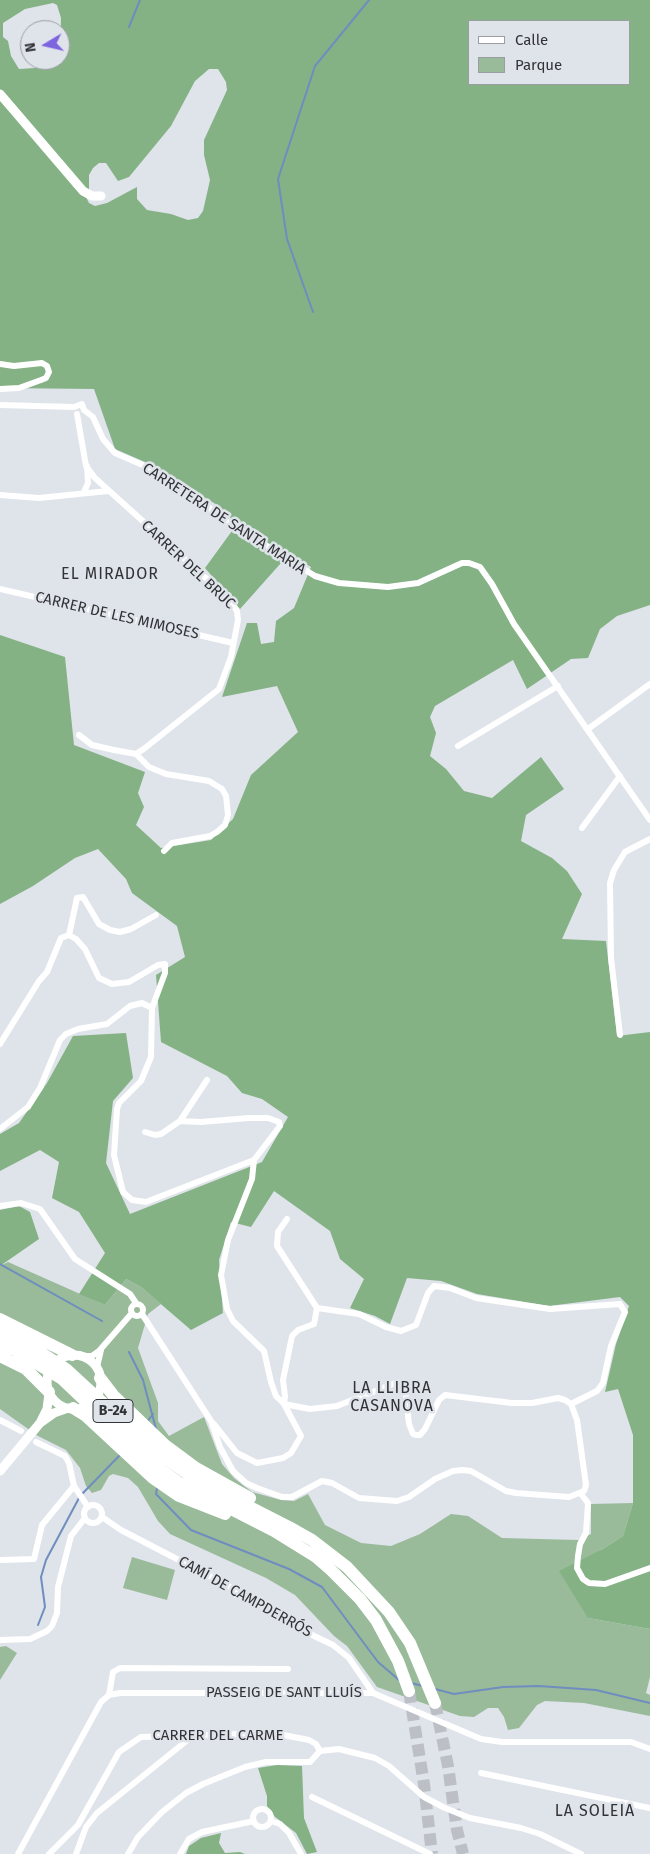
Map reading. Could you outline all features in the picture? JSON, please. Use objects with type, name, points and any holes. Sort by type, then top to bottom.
[{"type":"highway","points":[[0,1319],[74,1356]]},
{"type":"highway","name":"B-24","points":[[0,1332],[34,1348],[66,1369],[87,1386],[155,1451],[197,1480],[312,1540],[347,1567],[380,1601],[410,1643],[435,1703]]},
{"type":"highway","name":"B-24","points":[[0,1344],[16,1350],[62,1379],[147,1460],[178,1482],[260,1524],[309,1552],[344,1581],[376,1620],[398,1661],[409,1691]]},
{"type":"highway","points":[[0,1356],[26,1369],[49,1392]]},
{"type":"highway","points":[[99,1377],[113,1395],[165,1445],[196,1468],[275,1512],[312,1540]]},
{"type":"highway","points":[[75,1408],[153,1478],[179,1496],[215,1511],[260,1524]]},
{"type":"street","points":[[0,94],[83,191],[92,196],[101,196]]},
{"type":"street","points":[[0,364],[14,366],[42,363],[47,366],[49,372],[46,378],[19,388],[0,389]]},
{"type":"street","points":[[0,405],[76,410],[88,483],[84,492]]},
{"type":"street","name":"CARRETERA DE SANTA MARIA","points":[[76,410],[82,413],[84,410],[93,417],[103,439],[115,453],[145,466],[206,505],[238,531],[264,544],[315,576],[338,583],[388,587],[418,583],[462,563],[476,564],[485,572],[514,624],[558,686]]},
{"type":"street","name":"CARRER DEL BRUC","points":[[86,466],[108,491],[228,598],[237,611],[237,632],[233,642],[232,657],[219,689],[136,754]]},
{"type":"street","points":[[0,495],[39,498],[108,491]]},
{"type":"street","name":"CARRER DE LES MIMOSES","points":[[0,589],[233,642]]},
{"type":"street","points":[[588,729],[650,684]]},
{"type":"street","points":[[458,746],[558,686],[650,820]]},
{"type":"street","points":[[78,735],[92,745],[136,754],[149,767],[166,774],[209,781],[222,789],[226,796],[228,815],[225,825],[210,836],[172,843],[164,851]]},
{"type":"street","points":[[582,828],[620,776]]},
{"type":"street","points":[[620,1035],[611,958],[610,883],[614,870],[625,852],[650,839]]},
{"type":"street","points":[[69,934],[77,898],[83,898],[99,924],[110,930],[120,932],[131,929],[156,915]]},
{"type":"street","points":[[69,934],[85,949],[99,978],[112,984],[129,982],[158,964],[165,964],[165,973],[152,1008],[151,1057],[141,1081],[119,1103],[117,1109],[114,1155],[123,1192],[132,1200],[146,1202],[254,1160],[280,1126],[278,1122],[268,1118],[201,1122],[180,1121]]},
{"type":"street","points":[[0,1044],[39,980],[51,966],[57,944],[61,938],[69,934]]},
{"type":"street","points":[[0,1129],[28,1107],[44,1080],[60,1040],[66,1034],[78,1029],[108,1024],[130,1006],[142,1002],[152,1008]]},
{"type":"street","points":[[146,1132],[155,1135],[161,1134],[180,1121],[207,1080]]},
{"type":"street","points":[[0,1206],[21,1203],[40,1210],[76,1259],[130,1294],[136,1303],[142,1306],[142,1314],[211,1421],[242,1458],[257,1463],[266,1462],[283,1458],[291,1452],[300,1436],[284,1404],[276,1396],[264,1351],[232,1321],[227,1309],[221,1275],[228,1240],[252,1179],[254,1160]]},
{"type":"street","points":[[284,1404],[283,1380],[292,1336],[298,1330],[314,1324],[317,1308],[277,1246],[278,1232],[286,1219]]},
{"type":"street","points":[[317,1308],[359,1314],[386,1327],[401,1331],[416,1324],[428,1293],[434,1286],[450,1288],[476,1298],[550,1309],[620,1304],[625,1312],[611,1346],[603,1383],[598,1391],[571,1404]]},
{"type":"street","points":[[40,1424],[47,1409],[48,1379],[53,1366],[74,1356],[96,1354],[132,1313],[131,1307],[136,1303]]},
{"type":"street","points":[[132,1313],[137,1316],[142,1314]]},
{"type":"street","points":[[1,1469],[40,1424],[54,1413],[75,1408],[92,1401],[99,1377],[103,1347]]},
{"type":"street","points":[[74,1356],[99,1377]]},
{"type":"street","points":[[211,1421],[220,1447],[233,1470],[246,1483],[282,1497],[295,1496],[322,1481],[332,1483],[359,1498],[397,1501],[409,1497],[446,1474],[462,1470],[478,1474],[506,1491],[569,1497],[581,1494],[586,1485],[577,1420],[571,1404],[558,1398],[532,1403],[512,1403],[445,1395],[439,1400],[425,1429],[416,1435],[409,1424],[405,1389],[398,1382],[331,1408],[310,1410],[284,1404]]},
{"type":"street","points":[[49,1392],[56,1403],[75,1408]]},
{"type":"street","points":[[0,1420],[21,1432]]},
{"type":"street","points":[[36,1442],[65,1456],[70,1463],[75,1487],[86,1504],[97,1506],[102,1512],[99,1522],[92,1523],[85,1518]]},
{"type":"street","points":[[0,1560],[34,1559],[42,1525],[75,1487]]},
{"type":"street","points":[[581,1494],[588,1503],[586,1534],[580,1544],[578,1556],[578,1568],[583,1579],[589,1583],[605,1584],[650,1568]]},
{"type":"street","points":[[0,1640],[30,1639],[52,1626],[57,1613],[58,1587],[71,1536],[85,1518],[86,1504]]},
{"type":"street","name":"CAMÍ DE CAMPDERRÓS","points":[[102,1517],[121,1530],[229,1586],[278,1615],[287,1623],[333,1645],[349,1658],[373,1693]]},
{"type":"street","points":[[18,1854],[101,1702],[109,1695],[113,1672],[120,1668],[288,1669]]},
{"type":"street","name":"PASSEIG DE SANT LLUÍS","points":[[109,1695],[120,1693],[373,1693],[481,1739],[502,1742],[631,1742],[650,1749]]},
{"type":"street","name":"CARRER DEL CARME","points":[[49,1854],[78,1825],[120,1752],[141,1737],[273,1733],[309,1740],[316,1744],[320,1751]]},
{"type":"street","points":[[76,1854],[86,1827],[97,1813],[195,1734]]},
{"type":"street","points":[[128,1854],[138,1837],[162,1812],[186,1793],[203,1784],[245,1767],[266,1762],[310,1762],[320,1751],[339,1749],[375,1758],[389,1766],[424,1797],[445,1808],[470,1818],[534,1832],[581,1854]]},
{"type":"street","points":[[481,1773],[650,1808]]},
{"type":"street","points":[[312,1797],[430,1854]]},
{"type":"street","points":[[264,1810],[270,1815],[268,1825],[261,1827],[254,1820],[256,1812],[264,1810]]},
{"type":"street","points":[[180,1854],[189,1839],[202,1832],[254,1820]]},
{"type":"street","points":[[270,1821],[280,1824],[289,1833],[301,1854]]},
{"type":"street","points":[[22,1854],[24,1844]]},
{"type":"green space","points":[[0,0],[650,0],[650,605],[617,616],[600,629],[588,658],[571,659],[527,689],[513,660],[435,706],[430,717],[436,733],[430,756],[446,769],[464,791],[492,798],[541,757],[564,789],[526,815],[521,841],[552,858],[567,871],[582,894],[562,939],[606,941],[617,1036],[650,1032],[650,1629],[588,1618],[559,1571],[601,1550],[623,1536],[633,1503],[633,1435],[618,1389],[605,1392],[616,1344],[629,1306],[620,1297],[549,1306],[477,1294],[441,1281],[407,1278],[390,1324],[375,1316],[350,1308],[364,1279],[340,1259],[330,1231],[274,1191],[251,1227],[231,1222],[219,1260],[223,1313],[191,1330],[141,1287],[126,1279],[105,1305],[79,1294],[105,1253],[79,1212],[52,1198],[59,1162],[40,1150],[0,1171],[0,1134],[19,1123],[47,1083],[73,1036],[126,1033],[133,1078],[113,1101],[106,1163],[130,1214],[262,1162],[288,1117],[262,1099],[242,1093],[227,1076],[161,1042],[156,975],[185,957],[177,926],[132,893],[126,879],[98,849],[75,858],[33,886],[0,904],[0,635],[65,657],[74,745],[145,772],[138,793],[144,807],[136,825],[161,848],[211,840],[233,819],[251,775],[298,732],[277,686],[222,697],[247,623],[257,623],[261,644],[274,642],[276,621],[294,608],[311,567],[289,554],[240,609],[205,568],[237,524],[214,503],[145,462],[115,449],[94,389],[0,388]],"holes":[[[209,69],[218,69],[226,82],[227,90],[204,140],[204,155],[210,180],[203,211],[198,218],[188,220],[171,214],[147,210],[137,199],[137,187],[107,203],[95,206],[89,203],[86,197],[89,190],[89,175],[93,168],[99,163],[106,163],[118,181],[129,177],[171,126],[195,81]]]},
{"type":"green space","points":[[19,1206],[30,1212],[39,1239],[0,1266],[0,1210]]},
{"type":"green space","points":[[8,1262],[105,1305],[126,1279],[141,1287],[161,1304],[148,1314],[138,1348],[158,1403],[158,1421],[169,1436],[204,1417],[222,1464],[234,1478],[252,1492],[281,1500],[294,1501],[308,1494],[325,1525],[361,1543],[391,1546],[420,1534],[451,1514],[468,1516],[502,1538],[578,1540],[591,1534],[591,1504],[633,1503],[623,1536],[601,1550],[588,1618],[650,1629],[650,1677],[646,1693],[650,1695],[650,1716],[584,1703],[545,1701],[537,1705],[519,1728],[508,1730],[504,1717],[498,1708],[488,1708],[474,1717],[460,1716],[377,1687],[347,1646],[334,1636],[295,1595],[266,1578],[170,1534],[158,1521],[138,1487],[128,1478],[113,1474],[109,1476],[101,1490],[92,1493],[86,1486],[80,1468],[66,1450],[38,1436],[0,1409],[0,1266]]},
{"type":"green space","points":[[132,1557],[175,1570],[167,1600],[123,1588]]},
{"type":"green space","points":[[6,1646],[17,1653],[0,1680],[0,1647]]},
{"type":"green space","points":[[277,1765],[302,1766],[304,1818],[317,1852],[307,1854],[296,1833],[274,1816],[267,1806],[267,1796],[258,1768]]},
{"type":"green space","points":[[221,1833],[219,1843],[225,1853],[240,1852],[245,1854],[186,1854],[189,1846],[201,1838]]},
{"type":"waterway","points":[[129,27],[140,0]]},
{"type":"waterway","points":[[313,312],[287,239],[278,179],[315,66],[369,0]]},
{"type":"waterway","points":[[0,1264],[102,1321]]},
{"type":"waterway","points":[[129,1352],[143,1380],[156,1429]]},
{"type":"waterway","points":[[147,1422],[153,1414]]},
{"type":"waterway","points":[[82,1494],[120,1455]]},
{"type":"waterway","points":[[157,1488],[156,1494],[191,1530],[289,1569],[322,1587],[378,1662],[399,1680]]},
{"type":"waterway","points":[[38,1625],[45,1607],[41,1577],[46,1560],[79,1498]]},
{"type":"waterway","points":[[411,1683],[423,1686]]},
{"type":"waterway","points":[[435,1689],[454,1694],[503,1687],[539,1686],[596,1690],[650,1703]]},
{"type":"tunnel","points":[[409,1691],[424,1784],[432,1854]]},
{"type":"tunnel","points":[[435,1703],[448,1766],[457,1830],[463,1854]]},
{"type":"district","name":"EL MIRADOR","points":[[110,575]]},
{"type":"district","name":"LA LLIBRA CASANOVA","points":[[392,1398]]},
{"type":"district","name":"LA SOLEIA","points":[[595,1812]]}]
